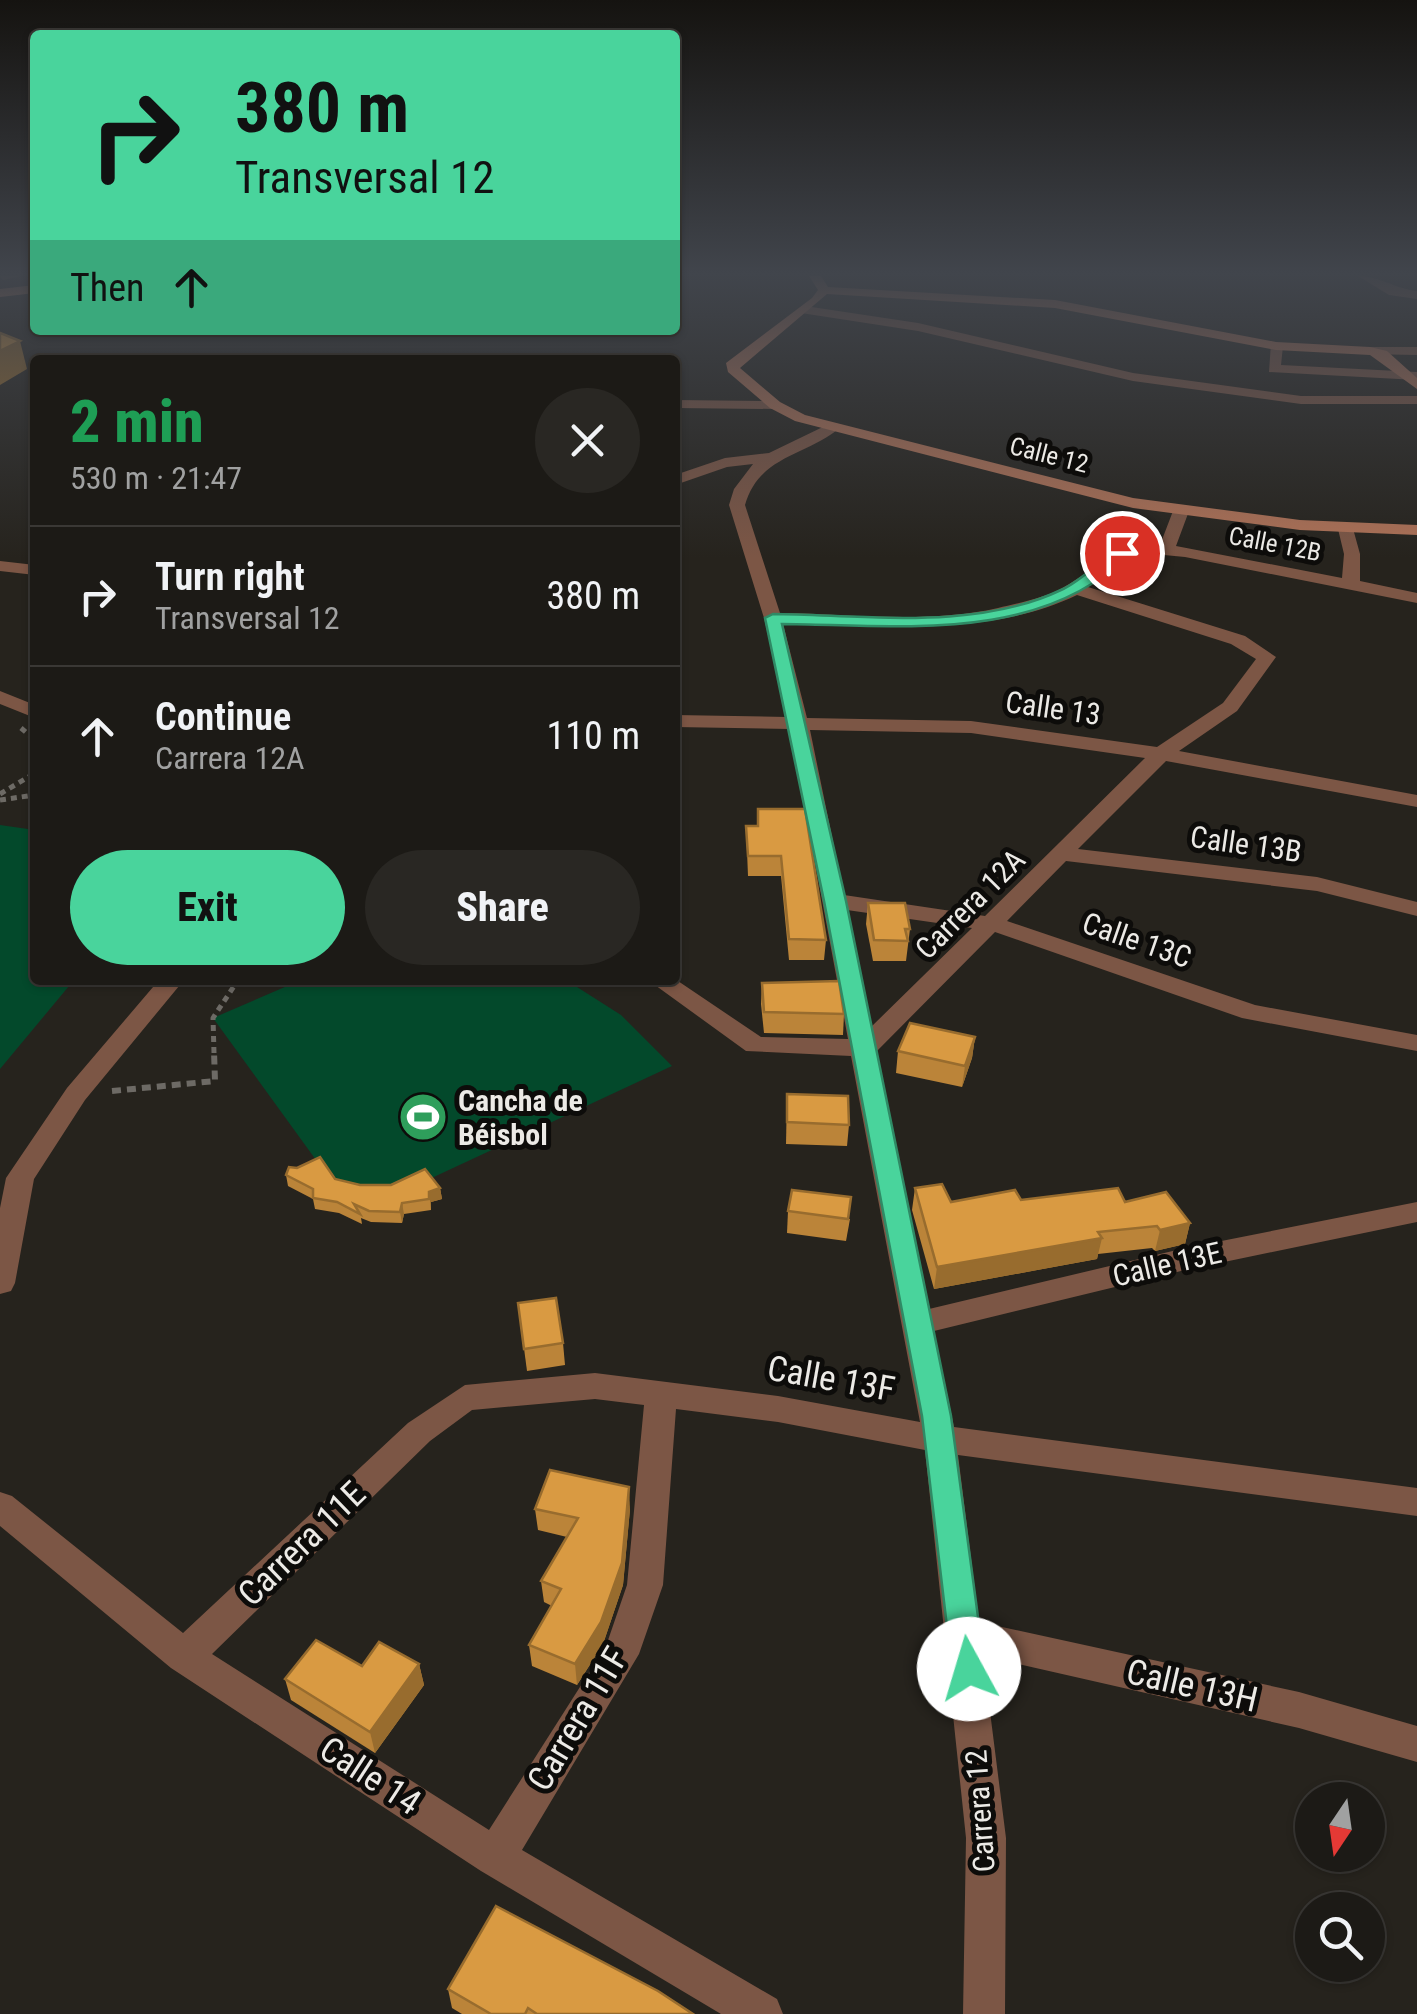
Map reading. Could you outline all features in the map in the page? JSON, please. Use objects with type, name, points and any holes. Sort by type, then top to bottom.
[{"type":"street","points":[[734,370],[775,405]]},
{"type":"street","points":[[1103,370],[1301,400],[1417,400]]},
{"type":"street","points":[[1274,370],[1414,379]]},
{"type":"street","name":"Calle 12","points":[[680,404],[775,405],[834,427],[1133,503],[1346,529],[1417,530]]},
{"type":"street","name":"Carrera 12","points":[[834,427],[771,457],[740,488],[737,505],[773,618],[798,721],[940,1439],[986,1838],[984,2014]]},
{"type":"street","points":[[680,478],[725,463],[771,457]]},
{"type":"street","points":[[1166,550],[1181,510]]},
{"type":"street","points":[[1346,529],[1352,554],[1351,584]]},
{"type":"street","name":"Calle 12B","points":[[1074,588],[1122,553],[1166,550],[1417,598]]},
{"type":"street","points":[[0,566],[30,569]]},
{"type":"street","points":[[773,618],[936,621],[997,614],[1074,588]]},
{"type":"street","name":"Carrera 12A","points":[[865,1048],[1161,754],[1230,707],[1266,657],[1255,647],[1074,588]]},
{"type":"street","points":[[2,700],[30,710]]},
{"type":"street","name":"Calle 13","points":[[680,721],[971,726],[1161,754],[1417,802]]},
{"type":"street","name":"Calle 13B","points":[[1063,854],[1197,866],[1317,884],[1417,909]]},
{"type":"street","name":"Calle 13C","points":[[835,901],[994,924],[1251,1012],[1417,1042]]},
{"type":"street","points":[[0,1282],[20,1178],[76,1094],[168,985]]},
{"type":"street","points":[[667,985],[755,1044],[865,1048]]},
{"type":"street","name":"Calle 13E","points":[[918,1323],[1182,1260],[1417,1212]]},
{"type":"street","name":"Calle 13F","points":[[419,1432],[465,1398],[595,1386],[778,1409],[940,1439],[1416,1507]]},
{"type":"street","name":"Carrera 11F","points":[[495,1858],[621,1654],[645,1585],[660,1394]]},
{"type":"street","name":"Carrera 11E","points":[[184,1656],[419,1432]]},
{"type":"street","name":"Calle 14","points":[[0,1506],[184,1656],[495,1858],[762,2014]]},
{"type":"street","name":"Calle 13H","points":[[965,1635],[1299,1710],[1417,1744]]},
{"type":"path","points":[[0,797],[30,776]]},
{"type":"path","points":[[0,797],[30,795]]},
{"type":"path","points":[[76,1094],[214,1081],[213,1018],[235,985]]},
{"type":"green space","points":[[0,825],[30,829],[30,985],[70,985],[0,1069]]},
{"type":"green space","name":"Cancha de Béisbol","points":[[289,985],[574,985],[621,1015],[672,1066],[393,1196],[337,1189],[213,1018]]},
{"type":"building","points":[[758,809],[805,809],[826,940],[789,939],[781,856],[748,856],[746,826],[758,826]]},
{"type":"building","points":[[868,903],[905,903],[908,941],[874,940]]},
{"type":"building","points":[[839,981],[844,1014],[764,1012],[762,983]]},
{"type":"building","points":[[910,1023],[975,1037],[965,1066],[898,1051]]},
{"type":"building","points":[[787,1094],[848,1096],[849,1125],[787,1122]]},
{"type":"building","points":[[320,1157],[335,1179],[360,1185],[391,1185],[425,1169],[440,1188],[429,1192],[429,1199],[402,1203],[400,1212],[369,1211],[354,1204],[360,1214],[337,1202],[313,1198],[313,1189],[286,1175],[289,1167],[297,1168]]},
{"type":"building","points":[[942,1184],[951,1202],[1015,1190],[1021,1200],[1118,1188],[1125,1202],[1166,1192],[1190,1223],[1160,1230],[1157,1226],[1098,1232],[1102,1238],[937,1267],[915,1188]]},
{"type":"building","points":[[792,1190],[851,1197],[848,1219],[788,1211]]},
{"type":"building","points":[[556,1298],[563,1343],[524,1349],[518,1303]]},
{"type":"building","points":[[550,1470],[629,1487],[622,1563],[601,1622],[575,1664],[529,1645],[561,1589],[541,1581],[578,1518],[535,1509]]},
{"type":"building","points":[[316,1640],[362,1666],[379,1642],[419,1664],[370,1732],[285,1679]]},
{"type":"building","points":[[496,1906],[658,1991],[693,2014],[537,2014],[528,2008],[525,2014],[491,2014],[448,1989]]},
{"type":"place","name":"Cancha de Béisbol","points":[[423,1117]]},
{"type":"route","points":[[969,1669],[936,1416],[835,901],[773,618],[936,621],[997,614],[1068,593],[1122,553]]}]
